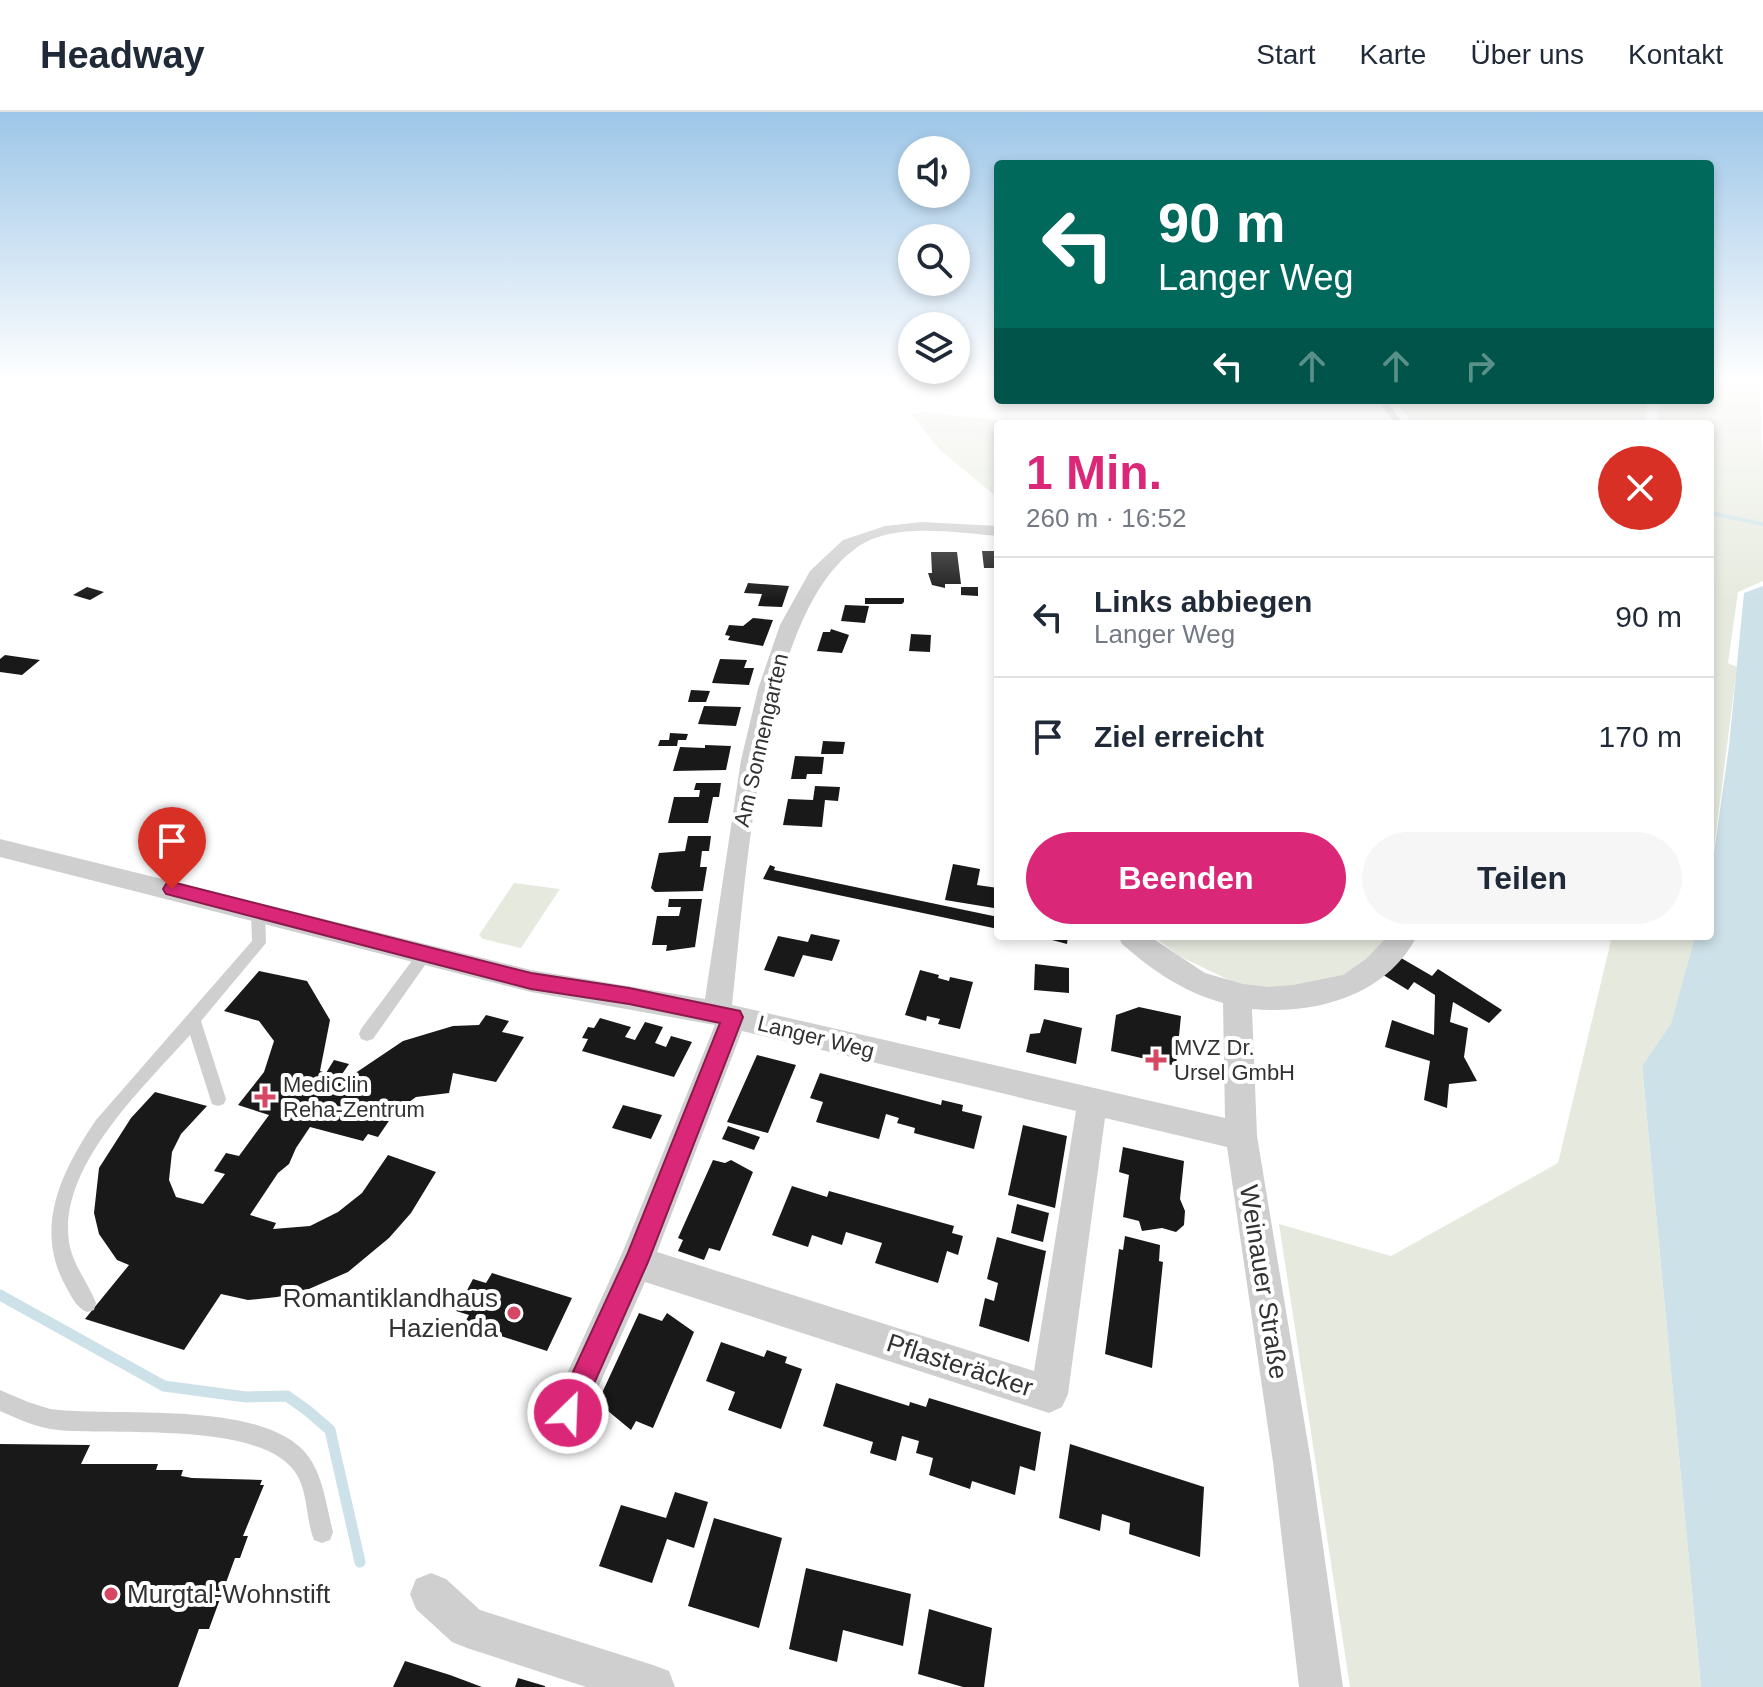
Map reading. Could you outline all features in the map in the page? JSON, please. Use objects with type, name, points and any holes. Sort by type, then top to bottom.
[{"type":"street","name":"Am Sonnengarten","points":[[725,1015],[741,817],[762,714],[795,608],[829,560],[849,544],[868,536],[890,529],[923,526],[994,531]]},
{"type":"street","name":"Langer Weg","points":[[5,853],[258,911],[531,981],[725,1015],[1092,1104],[1241,1136]]},
{"type":"street","points":[[1135,940],[1153,956],[1182,973],[1237,998],[1282,1000],[1355,983],[1400,940]]},
{"type":"street","name":"Weinauer Straße","points":[[1237,998],[1241,1136],[1292,1462],[1321,1687]]},
{"type":"street","points":[[568,1413],[636,1262],[725,1015]]},
{"type":"street","name":"Pflasteräcker","points":[[636,1262],[1049,1394],[1092,1104]]},
{"type":"street","points":[[431,1594],[467,1627],[653,1687]]},
{"type":"lane","points":[[87,1303],[68,1271],[62,1250],[62,1217],[69,1184],[106,1118],[259,943],[258,911]]},
{"type":"lane","points":[[367,1034],[425,954]]},
{"type":"lane","points":[[193,1020],[218,1099]]},
{"type":"lane","points":[[0,1400],[55,1420],[209,1425],[254,1433],[285,1449],[303,1465],[322,1532]]},
{"type":"shaded area","points":[[944,454],[994,454],[994,495]]},
{"type":"shaded area","points":[[1714,454],[1763,454],[1763,581],[1738,592],[1728,663],[1737,667],[1714,849]]},
{"type":"shaded area","points":[[1763,586],[1763,1687],[1701,1687],[1642,1066],[1671,1024],[1694,940],[1714,940],[1714,853],[1729,746],[1744,593]]},
{"type":"shaded area","points":[[514,883],[560,889],[521,948],[483,939],[479,935]]},
{"type":"shaded area","points":[[1158,940],[1390,940],[1356,971],[1324,984],[1269,992],[1233,982],[1179,956]]},
{"type":"shaded area","points":[[1611,940],[1694,940],[1671,1025],[1642,1066],[1701,1687],[1350,1687],[1279,1224],[1391,1256],[1558,1163]]},
{"type":"building","points":[[982,551],[994,551],[994,568],[984,568]]},
{"type":"building","points":[[931,552],[957,552],[961,584],[945,584],[945,588],[932,585],[928,573],[932,573]]},
{"type":"building","points":[[748,583],[789,586],[782,607],[758,606],[762,594],[744,593]]},
{"type":"building","points":[[87,587],[104,592],[90,600],[73,595]]},
{"type":"building","points":[[961,587],[978,587],[978,596],[961,595]]},
{"type":"building","points":[[865,598],[904,598],[904,602],[865,604]]},
{"type":"building","points":[[845,605],[869,606],[865,623],[841,621]]},
{"type":"building","points":[[753,618],[773,620],[763,646],[728,640],[730,636],[725,635],[729,625],[743,626]]},
{"type":"building","points":[[831,629],[849,635],[842,653],[817,651],[823,632],[830,632]]},
{"type":"building","points":[[911,634],[931,635],[930,652],[909,651]]},
{"type":"building","points":[[5,655],[40,660],[22,675],[0,672],[0,659]]},
{"type":"building","points":[[720,659],[747,660],[744,668],[754,668],[749,685],[712,683]]},
{"type":"building","points":[[691,690],[710,691],[706,702],[688,702]]},
{"type":"building","points":[[704,706],[741,707],[736,726],[698,724]]},
{"type":"building","points":[[670,733],[688,734],[686,740],[678,740],[677,746],[658,746],[660,740],[669,740]]},
{"type":"building","points":[[823,741],[845,742],[843,754],[821,754]]},
{"type":"building","points":[[705,745],[731,746],[726,770],[673,771],[680,747],[705,748]]},
{"type":"building","points":[[795,756],[824,757],[822,774],[791,779]]},
{"type":"building","points":[[696,783],[721,783],[719,797],[713,797],[708,823],[668,823],[674,797],[699,797],[700,790],[694,790]]},
{"type":"building","points":[[815,786],[840,787],[838,801],[825,800],[822,827],[783,825],[788,799],[813,800]]},
{"type":"building","points":[[688,836],[711,836],[709,851],[702,851],[700,867],[707,867],[703,891],[655,892],[651,888],[659,853],[685,851]]},
{"type":"building","points":[[953,864],[980,869],[977,885],[994,887],[994,908],[945,900]]},
{"type":"building","points":[[770,865],[775,867],[774,870],[994,916],[994,928],[763,879]]},
{"type":"building","points":[[669,899],[702,899],[695,947],[666,951],[667,945],[652,945],[657,916],[679,916],[681,907],[668,907]]},
{"type":"building","points":[[811,934],[840,940],[832,961],[803,955],[794,977],[764,970],[778,936],[808,942]]},
{"type":"building","points":[[1396,955],[1432,976],[1438,969],[1502,1010],[1489,1023],[1453,1002],[1450,1022],[1468,1028],[1464,1057],[1477,1081],[1449,1084],[1447,1108],[1424,1100],[1430,1061],[1385,1047],[1392,1020],[1434,1035],[1435,995],[1414,982],[1408,990],[1380,973]]},
{"type":"building","points":[[1035,964],[1069,968],[1069,993],[1034,990]]},
{"type":"building","points":[[920,970],[949,981],[950,977],[973,982],[960,1029],[938,1024],[940,1019],[927,1016],[926,1021],[905,1015]]},
{"type":"building","points":[[259,971],[307,981],[330,1020],[320,1071],[326,1073],[334,1060],[349,1064],[340,1077],[348,1078],[403,1041],[453,1026],[479,1025],[486,1015],[509,1021],[502,1032],[524,1037],[496,1082],[453,1073],[449,1093],[416,1097],[395,1112],[378,1137],[368,1134],[363,1141],[310,1127],[289,1164],[278,1173],[250,1215],[276,1223],[273,1229],[310,1226],[338,1212],[362,1193],[388,1155],[436,1172],[411,1213],[389,1238],[348,1272],[302,1292],[277,1297],[248,1300],[221,1294],[184,1350],[85,1319],[129,1265],[117,1260],[99,1234],[94,1213],[99,1168],[131,1118],[155,1092],[207,1106],[181,1134],[172,1152],[169,1180],[176,1197],[203,1204],[225,1174],[214,1171],[226,1153],[239,1156],[269,1115],[238,1105],[264,1072],[274,1041],[259,1021],[224,1011]]},
{"type":"building","points":[[1139,1007],[1181,1016],[1176,1066],[1111,1051],[1116,1015]]},
{"type":"building","points":[[600,1018],[631,1027],[625,1037],[635,1040],[645,1022],[663,1027],[655,1043],[666,1047],[671,1036],[692,1042],[674,1077],[582,1051],[588,1039],[582,1038],[588,1027],[594,1028]]},
{"type":"building","points":[[1044,1019],[1082,1028],[1076,1064],[1026,1052],[1030,1034],[1040,1033]]},
{"type":"building","points":[[757,1055],[796,1065],[768,1133],[727,1122]]},
{"type":"building","points":[[820,1073],[941,1105],[942,1100],[963,1105],[962,1111],[982,1116],[974,1149],[914,1133],[915,1128],[897,1123],[899,1118],[886,1114],[879,1139],[816,1122],[823,1102],[810,1098]]},
{"type":"building","points":[[623,1105],[662,1115],[651,1139],[612,1128]]},
{"type":"building","points":[[1023,1125],[1067,1136],[1055,1208],[1008,1195]]},
{"type":"building","points":[[728,1126],[760,1137],[754,1150],[722,1139]]},
{"type":"building","points":[[1123,1147],[1184,1161],[1180,1199],[1185,1211],[1184,1225],[1176,1232],[1162,1228],[1142,1231],[1139,1221],[1123,1217],[1129,1175],[1119,1172]]},
{"type":"building","points":[[713,1160],[725,1163],[731,1160],[753,1172],[720,1251],[709,1248],[704,1260],[678,1251],[683,1240],[678,1238]]},
{"type":"building","points":[[792,1186],[827,1197],[829,1191],[954,1226],[952,1233],[963,1236],[958,1255],[947,1251],[938,1283],[875,1263],[882,1243],[846,1232],[842,1245],[812,1235],[808,1247],[772,1235]]},
{"type":"building","points":[[1017,1204],[1049,1213],[1043,1242],[1011,1233]]},
{"type":"building","points":[[1125,1236],[1160,1245],[1159,1261],[1163,1262],[1152,1368],[1105,1354],[1119,1249],[1123,1250]]},
{"type":"building","points":[[997,1237],[1046,1251],[1029,1342],[979,1326],[985,1298],[994,1301],[998,1283],[987,1279]]},
{"type":"building","name":"Romantiklandhaus Hazienda","points":[[492,1273],[572,1298],[547,1351],[464,1324],[469,1315],[456,1311],[473,1279],[486,1283]]},
{"type":"building","points":[[639,1313],[662,1321],[667,1313],[694,1332],[653,1428],[636,1421],[631,1430],[608,1411],[596,1406]]},
{"type":"building","points":[[721,1342],[764,1357],[767,1350],[787,1357],[785,1363],[802,1369],[781,1429],[728,1410],[735,1392],[706,1381]]},
{"type":"building","points":[[836,1383],[909,1406],[910,1402],[926,1407],[929,1398],[1041,1432],[1035,1471],[1020,1466],[1015,1495],[972,1481],[970,1489],[929,1475],[933,1458],[916,1453],[919,1441],[902,1436],[896,1461],[870,1453],[873,1442],[823,1426]]},
{"type":"building","name":"Murgtal-Wohnstift","points":[[0,1444],[90,1445],[81,1464],[158,1464],[156,1470],[183,1470],[181,1476],[192,1478],[262,1480],[260,1485],[264,1485],[243,1536],[248,1536],[240,1558],[235,1558],[209,1629],[199,1629],[178,1687],[0,1687]]},
{"type":"building","points":[[1070,1444],[1204,1487],[1200,1557],[1129,1534],[1130,1523],[1102,1514],[1100,1531],[1059,1518]]},
{"type":"building","points":[[675,1492],[708,1502],[694,1548],[667,1539],[652,1583],[599,1566],[621,1505],[666,1518]]},
{"type":"building","points":[[714,1518],[782,1538],[759,1628],[688,1606]]},
{"type":"building","points":[[806,1568],[911,1594],[903,1646],[843,1630],[837,1662],[789,1649]]},
{"type":"building","points":[[929,1609],[992,1628],[984,1687],[963,1687],[918,1674]]},
{"type":"building","points":[[405,1661],[450,1675],[482,1687],[393,1687]]},
{"type":"building","points":[[518,1678],[545,1686],[545,1687],[515,1687]]},
{"type":"waterway","points":[[1714,514],[1763,524]]},
{"type":"waterway","points":[[3,1297],[0,1295],[164,1386],[246,1397],[287,1396],[308,1411],[330,1430],[360,1562]]},
{"type":"place","name":"MVZ Dr. Ursel GmbH","points":[[1156,1060]]},
{"type":"place","name":"MediClin Reha-Zentrum","points":[[265,1097]]},
{"type":"place","name":"Romantiklandhaus Hazienda","points":[[514,1313]]},
{"type":"place","name":"Murgtal-Wohnstift","points":[[111,1594]]},
{"type":"route","points":[[172,889],[531,981],[629,996],[733,1017],[636,1262],[568,1413]]}]
